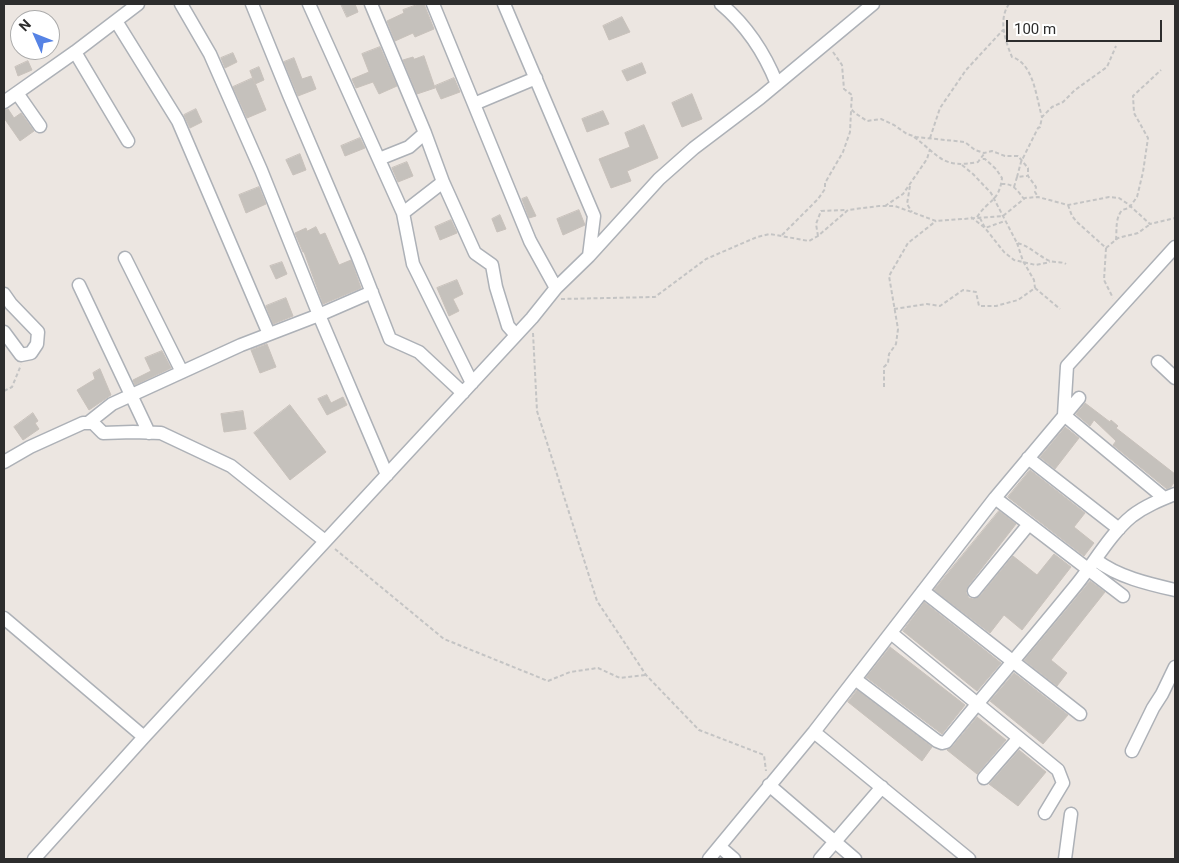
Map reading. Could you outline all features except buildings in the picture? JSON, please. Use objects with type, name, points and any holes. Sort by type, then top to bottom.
[{"type":"street","points":[[4,102],[138,4]]},
{"type":"street","points":[[181,4],[210,54],[265,179],[386,475]]},
{"type":"street","points":[[252,4],[390,339],[418,352],[463,393]]},
{"type":"street","points":[[309,4],[403,213],[413,264],[472,383]]},
{"type":"street","points":[[371,4],[475,253],[492,265],[496,288],[508,326],[516,335]]},
{"type":"street","points":[[432,4],[530,242],[556,288]]},
{"type":"street","points":[[504,4],[594,216],[589,256]]},
{"type":"street","points":[[721,4],[735,15],[760,49],[777,84]]},
{"type":"street","points":[[34,859],[144,737],[532,318],[556,288],[589,256],[659,179],[694,148],[777,84],[873,4]]},
{"type":"street","points":[[116,21],[178,121],[269,334]]},
{"type":"street","points":[[74,52],[128,142]]},
{"type":"street","points":[[474,104],[536,78]]},
{"type":"street","points":[[17,93],[40,126]]},
{"type":"street","points":[[379,159],[409,147],[424,132]]},
{"type":"street","points":[[403,213],[444,182]]},
{"type":"street","points":[[1064,415],[1067,366],[1175,247]]},
{"type":"street","points":[[125,258],[182,372]]},
{"type":"street","points":[[79,285],[149,433]]},
{"type":"street","points":[[88,423],[112,404],[241,345],[372,292]]},
{"type":"street","points":[[4,294],[38,332],[37,344],[31,353],[21,355],[4,332]]},
{"type":"street","points":[[1158,362],[1175,378]]},
{"type":"street","points":[[709,859],[814,732],[995,498],[1079,398]]},
{"type":"street","points":[[855,679],[942,743],[946,742],[1092,565],[1119,529],[1137,513],[1169,496],[1064,415]]},
{"type":"street","points":[[6,456],[83,423],[93,423],[103,434],[161,433],[231,466],[325,541]]},
{"type":"street","points":[[1028,458],[1119,529]]},
{"type":"street","points":[[995,498],[1029,524],[1092,565],[1123,596]]},
{"type":"street","points":[[974,591],[1029,524]]},
{"type":"street","points":[[1092,565],[1102,565],[1136,579],[1175,590]]},
{"type":"street","points":[[923,591],[1080,714]]},
{"type":"street","points":[[4,618],[144,737]]},
{"type":"street","points":[[891,633],[1058,770],[1064,783],[1045,813]]},
{"type":"street","points":[[1132,751],[1175,667]]},
{"type":"street","points":[[814,732],[969,859]]},
{"type":"street","points":[[984,778],[1018,739]]},
{"type":"street","points":[[769,786],[855,859]]},
{"type":"street","points":[[820,859],[882,787]]},
{"type":"street","points":[[1065,859],[1071,814]]},
{"type":"street","points":[[720,847],[734,859]]},
{"type":"path","points":[[1009,4],[1005,11],[1003,30],[1012,57],[1019,59],[1024,64],[1036,89],[1042,117],[1040,127],[1023,161],[1014,187]]},
{"type":"path","points":[[930,138],[940,108],[966,70],[1003,30]]},
{"type":"path","points":[[782,235],[818,199],[825,189],[825,183],[843,152],[850,132],[852,95],[844,89],[842,65],[827,42]]},
{"type":"path","points":[[1042,117],[1052,107],[1063,102],[1075,90],[1107,67],[1116,46]]},
{"type":"path","points":[[1116,240],[1118,214],[1128,208],[1137,197],[1148,138],[1134,113],[1133,96],[1161,70]]},
{"type":"path","points":[[852,109],[867,121],[881,118],[894,124],[930,149],[938,158],[962,165],[982,182],[1017,243],[1023,261],[1034,280],[1035,288],[1060,308]]},
{"type":"path","points":[[912,136],[965,142],[975,150],[984,153],[992,151],[1005,156],[1018,156],[1028,168],[1028,176],[1036,187],[1035,192],[1038,197]]},
{"type":"path","points":[[885,206],[903,194],[927,159],[930,149]]},
{"type":"path","points":[[962,165],[978,162],[984,153]]},
{"type":"path","points":[[978,217],[987,204],[994,200],[998,194],[1002,178],[985,160],[980,159]]},
{"type":"path","points":[[1017,177],[1028,176]]},
{"type":"path","points":[[1001,184],[1008,183],[1024,199]]},
{"type":"path","points":[[910,184],[908,204],[912,212]]},
{"type":"path","points":[[818,236],[816,224],[821,211],[895,206],[936,221],[1003,216],[1024,199],[1038,197],[1068,205],[1110,197],[1119,198],[1150,224]]},
{"type":"path","points":[[1068,205],[1076,222],[1106,248]]},
{"type":"path","points":[[546,299],[655,296],[706,259],[757,237],[770,234],[809,241],[818,236],[848,210]]},
{"type":"path","points":[[971,217],[985,228]]},
{"type":"path","points":[[978,217],[1004,252],[1014,260],[1036,265],[1051,262],[1066,264]]},
{"type":"path","points":[[1111,318],[1117,305],[1104,280],[1106,248],[1116,240],[1138,234],[1150,224],[1175,218]]},
{"type":"path","points":[[985,228],[1005,220]]},
{"type":"path","points":[[884,388],[884,367],[888,363],[889,354],[896,344],[898,329],[889,276],[908,243],[936,221]]},
{"type":"path","points":[[1017,243],[1027,246],[1051,262]]},
{"type":"path","points":[[894,310],[927,304],[940,306],[963,290],[976,292],[979,306],[996,306],[1018,300],[1035,288]]},
{"type":"path","points":[[532,318],[537,411],[597,601],[646,675],[700,730],[764,755],[769,786]]},
{"type":"path","points":[[4,391],[12,387],[24,355]]},
{"type":"path","points":[[325,541],[444,639],[548,681],[570,672],[598,668],[620,678],[646,675]]}]
